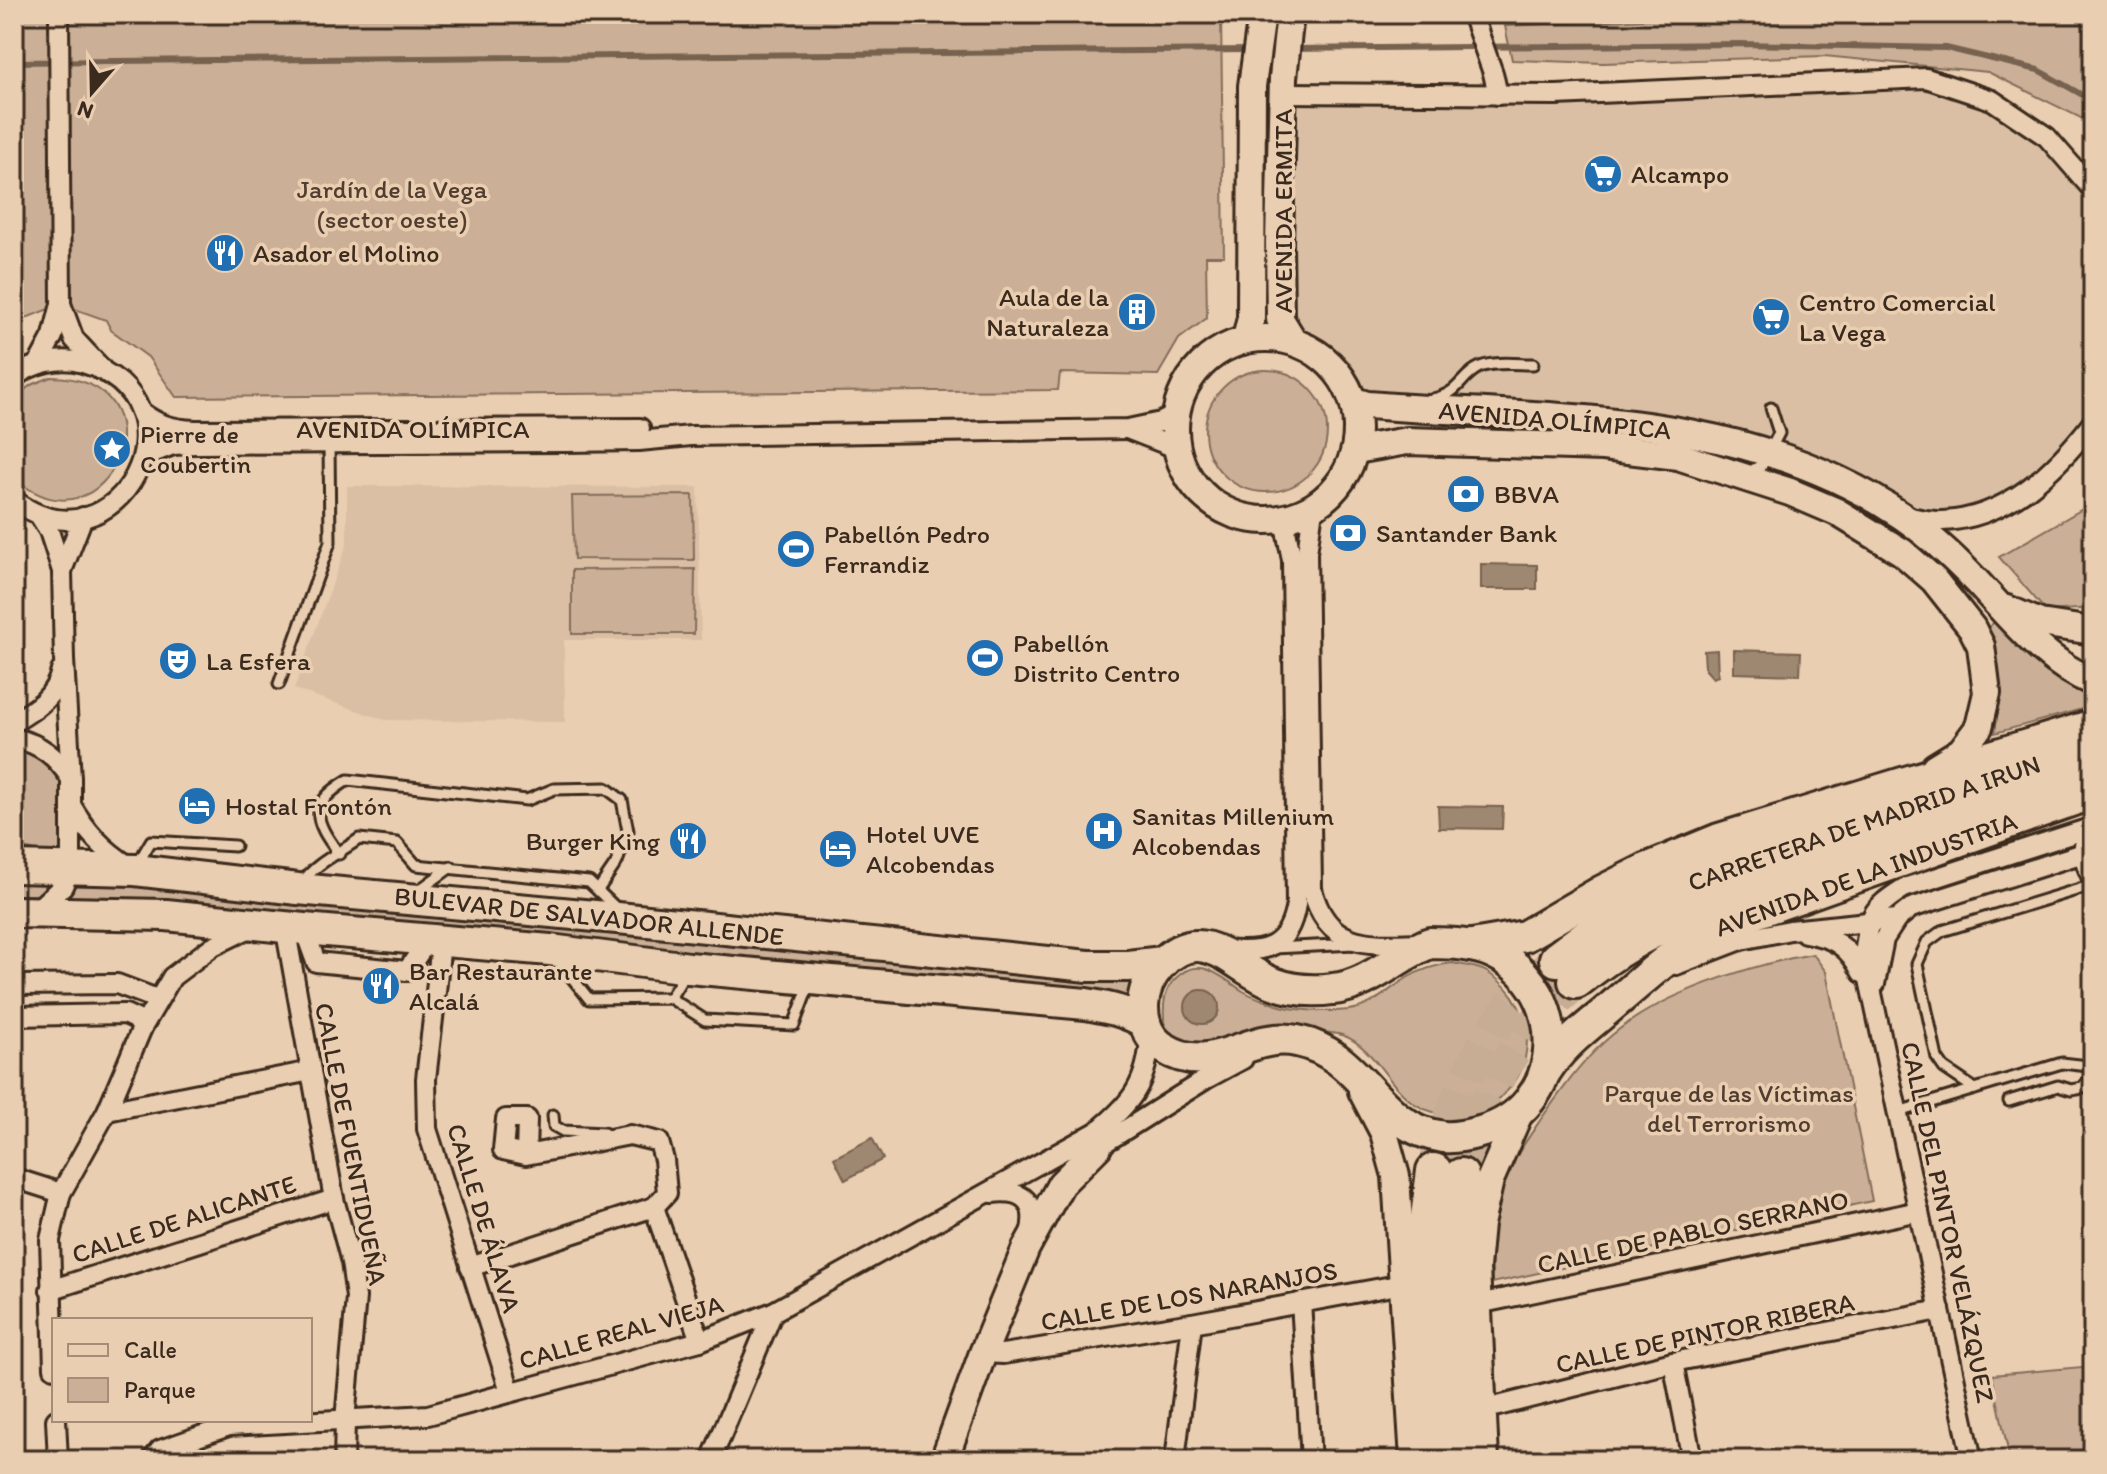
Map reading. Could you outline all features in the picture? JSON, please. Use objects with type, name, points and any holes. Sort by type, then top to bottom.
[{"type":"highway","name":"CARRETERA DE MADRID A IRUN","points":[[2093,744],[1754,857],[1697,880],[1605,923],[1566,970],[1693,912],[2093,773]]},
{"type":"highway","points":[[1436,1460],[1427,1225],[1448,1174],[1454,1228],[1461,1460]]},
{"type":"main road","points":[[1220,950],[1272,983],[1292,989],[1334,989],[1362,982],[1409,951],[1430,943],[1471,945],[1525,936],[1646,869],[1719,839],[2093,725]]},
{"type":"main road","name":"AVENIDA DE LA INDUSTRIA","points":[[1545,1072],[1569,1042],[1672,953],[1710,929],[2093,793]]},
{"type":"main road","name":"BULEVAR DE SALVADOR ALLENDE","points":[[14,867],[135,870],[298,889],[1088,966],[1163,962],[1191,947],[1220,950]]},
{"type":"main road","name":"BULEVAR DE SALVADOR ALLENDE","points":[[24,913],[166,915],[550,950],[811,980],[1086,1004],[1133,1015],[1168,1051],[1194,1060],[1219,1057],[1268,1040],[1295,1040],[1311,1045]]},
{"type":"main road","points":[[1311,1045],[1328,1051],[1353,1070],[1401,1122],[1429,1134],[1464,1136],[1488,1130],[1518,1116],[1536,1093],[1545,1072],[1550,1028],[1538,990],[1525,975],[1494,953],[1471,945]]},
{"type":"main road","points":[[1148,1030],[1144,993],[1147,983],[1163,962]]},
{"type":"street","name":"AVENIDA ERMITA","points":[[1242,341],[1247,335],[1251,318],[1252,86],[1262,14]]},
{"type":"street","name":"AVENIDA ERMITA","points":[[1290,14],[1283,85],[1279,243],[1280,319],[1294,342]]},
{"type":"street","points":[[1472,14],[1498,95]]},
{"type":"street","points":[[38,364],[53,336],[61,304],[59,15]]},
{"type":"street","points":[[1283,85],[1498,95],[1600,94],[1926,78],[1992,100],[2036,129],[2047,137],[2093,190]]},
{"type":"street","points":[[14,500],[39,515],[61,519],[83,517],[104,509],[123,495],[138,472],[143,457],[144,429],[132,395],[74,339],[61,304]]},
{"type":"street","points":[[1268,337],[1294,342],[1321,356],[1342,377],[1360,403],[1356,450],[1347,474],[1330,496],[1313,509],[1284,520],[1248,520],[1215,506],[1190,481],[1176,448],[1175,415],[1187,382],[1210,356],[1242,341],[1268,337]]},
{"type":"street","points":[[14,378],[38,364],[75,360],[101,368]]},
{"type":"street","name":"AVENIDA OLÍMPICA","points":[[1360,403],[1606,420],[1685,430],[1801,463],[1902,516],[1936,542],[2047,656],[2093,682]]},
{"type":"street","name":"AVENIDA OLÍMPICA","points":[[140,411],[172,429],[638,428],[691,436]]},
{"type":"street","name":"AVENIDA OLÍMPICA","points":[[143,457],[173,445],[639,441],[691,436],[1128,429],[1161,422],[1175,415]]},
{"type":"street","points":[[1902,516],[1940,522],[1966,518],[2012,501],[2065,458],[2093,422]]},
{"type":"street","name":"AVENIDA OLÍMPICA","points":[[1128,429],[1176,448]]},
{"type":"street","name":"AVENIDA OLÍMPICA","points":[[1356,450],[1407,441],[1603,447],[1678,456],[1790,492],[1850,520],[1902,552],[1950,598],[1972,628],[1981,646],[1987,673],[1984,715],[1961,751],[1897,784]]},
{"type":"street","points":[[1313,509],[1307,553],[1312,889],[1316,907],[1331,926],[1359,943],[1430,943]]},
{"type":"street","points":[[24,913],[63,886],[71,867],[71,779],[62,571],[49,531],[39,515]]},
{"type":"street","points":[[62,571],[83,517]]},
{"type":"street","points":[[1220,950],[1247,952],[1270,948],[1279,942],[1294,919],[1292,560],[1284,520]]},
{"type":"street","points":[[1994,601],[2040,623],[2093,631]]},
{"type":"street","points":[[14,722],[40,706],[58,686],[64,660]]},
{"type":"street","points":[[14,738],[42,747],[59,762],[71,779]]},
{"type":"street","points":[[71,805],[94,839],[111,855],[135,870]]},
{"type":"street","points":[[1872,994],[1864,956],[1868,922],[1881,903],[1904,888],[2092,827]]},
{"type":"street","points":[[1872,994],[1884,939],[1897,919],[1911,908],[2085,852]]},
{"type":"street","points":[[1632,989],[1673,966],[1741,940],[1790,930],[1897,919]]},
{"type":"street","points":[[52,1329],[50,1240],[61,1193],[107,1111],[157,999],[172,977],[213,946],[282,926]]},
{"type":"street","name":"CALLE DE FUENTIDUEÑA","points":[[282,926],[334,1199],[351,1262],[356,1297],[344,1460]]},
{"type":"street","points":[[1790,930],[1825,937],[1853,954],[1872,994]]},
{"type":"street","name":"CALLE DE ÁLAVA","points":[[434,941],[435,1001],[426,1079],[427,1129],[510,1391]]},
{"type":"street","points":[[14,985],[117,984],[157,999]]},
{"type":"street","name":"CALLE DEL PINTOR VELÁZQUEZ","points":[[1872,994],[1972,1460]]},
{"type":"street","points":[[14,1016],[125,1014],[136,1019],[142,1028]]},
{"type":"street","name":"CALLE REAL VIEJA","points":[[312,1422],[428,1415],[700,1341],[773,1312],[1083,1141],[1119,1113],[1143,1079],[1148,1030]]},
{"type":"street","points":[[944,1460],[1026,1248],[1061,1184],[1098,1147],[1206,1079],[1250,1056],[1292,1045],[1311,1045]]},
{"type":"street","points":[[1353,1070],[1391,1151],[1396,1176],[1414,1460]]},
{"type":"street","points":[[107,1111],[311,1071]]},
{"type":"street","points":[[1485,1460],[1476,1267],[1480,1224],[1490,1180],[1518,1116]]},
{"type":"street","points":[[470,1267],[654,1207],[667,1193],[659,1142],[623,1135],[526,1155]]},
{"type":"street","points":[[14,1178],[61,1193]]},
{"type":"street","points":[[986,1194],[1009,1191],[1024,1197],[1031,1206],[1033,1223],[1026,1248]]},
{"type":"street","name":"CALLE DE ALICANTE","points":[[50,1290],[334,1199]]},
{"type":"street","points":[[654,1207],[700,1341]]},
{"type":"street","name":"CALLE DE PABLO SERRANO","points":[[1478,1304],[1919,1211]]},
{"type":"street","name":"CALLE DE LOS NARANJOS","points":[[983,1353],[1003,1354],[1192,1323],[1403,1284]]},
{"type":"street","points":[[1301,1302],[1311,1460]]},
{"type":"street","name":"CALLE DE PINTOR RIBERA","points":[[1482,1410],[1673,1362],[1940,1310]]},
{"type":"street","points":[[711,1460],[773,1312]]},
{"type":"street","points":[[1175,1460],[1192,1323]]},
{"type":"street","points":[[1673,1362],[1692,1460]]},
{"type":"street","points":[[56,1422],[58,1460]]},
{"type":"street","name":"CALLE REAL VIEJA","points":[[152,1460],[160,1450],[229,1426],[306,1422]]},
{"type":"lane","points":[[1360,403],[1448,396],[1477,368],[1485,365],[1533,364]]},
{"type":"lane","points":[[1737,474],[1757,469],[1770,453],[1779,433],[1771,408]]},
{"type":"lane","points":[[279,684],[330,542],[329,443]]},
{"type":"lane","points":[[339,854],[320,828],[318,812],[328,792],[348,780],[527,800],[554,789],[606,788],[622,800],[628,831],[617,862],[598,890]]},
{"type":"lane","points":[[1975,1089],[1944,1068],[1937,1058],[1917,964],[1927,942],[1942,931],[2092,885],[2085,852],[2079,841],[2092,827]]},
{"type":"lane","points":[[298,889],[310,871],[359,839],[397,843],[416,865],[589,882],[628,919]]},
{"type":"lane","points":[[135,870],[142,851],[151,841],[235,846]]},
{"type":"lane","points":[[409,898],[451,867]]},
{"type":"lane","points":[[1270,948],[1359,943]]},
{"type":"lane","points":[[550,950],[589,999],[670,998],[705,1020],[794,1025],[811,980]]},
{"type":"lane","points":[[670,998],[689,968]]},
{"type":"lane","points":[[1898,1112],[2062,1063],[2088,1066],[2092,1075],[2083,1088],[2071,1090],[2058,1086],[2009,1101]]},
{"type":"lane","points":[[553,1115],[554,1126],[563,1131],[623,1135]]},
{"type":"shaded area","name":"Centro Comercial La Vega","points":[[1926,78],[1992,100],[2093,190],[2093,422],[2012,501],[1940,522],[1770,453],[1354,401],[1342,377],[1321,356],[1294,342],[1283,93]]},
{"type":"shaded area","points":[[347,486],[698,487],[701,640],[564,640],[565,722],[385,720],[294,689],[347,544]]},
{"type":"shaded area","points":[[14,551],[20,553],[23,648],[14,651]]},
{"type":"shaded area","points":[[1481,564],[1537,565],[1537,589],[1481,589]]},
{"type":"shaded area","points":[[1717,650],[1718,676],[1713,678],[1705,669],[1704,651]]},
{"type":"shaded area","points":[[1734,650],[1801,652],[1800,675],[1734,673]]},
{"type":"shaded area","points":[[1438,806],[1503,807],[1502,829],[1439,828]]},
{"type":"shaded area","points":[[1202,990],[1214,995],[1219,1007],[1214,1019],[1202,1024],[1190,1019],[1185,1007],[1190,995]]},
{"type":"shaded area","points":[[872,1138],[883,1159],[845,1180],[834,1158]]},
{"type":"green space","name":"Jardín de la Vega (sector oeste)","points":[[14,14],[1221,14],[1224,256],[1206,256],[1207,318],[1179,339],[1158,375],[1060,373],[1058,390],[176,397],[148,357],[111,330],[106,320],[61,304],[26,318],[22,333],[14,341]]},
{"type":"green space","points":[[1752,14],[2093,14],[2093,124],[1988,72],[1824,56],[1603,63],[1512,60],[1505,26]]},
{"type":"green space","points":[[1266,370],[1289,375],[1309,388],[1322,408],[1327,431],[1322,454],[1309,474],[1289,487],[1266,492],[1243,487],[1223,474],[1210,454],[1205,431],[1210,408],[1223,388],[1243,375]]},
{"type":"green space","points":[[51,377],[91,385],[114,405],[122,431],[118,459],[103,483],[79,497],[49,498],[14,478],[14,398],[31,385]]},
{"type":"green space","points":[[693,495],[694,560],[574,559],[572,496]]},
{"type":"green space","points":[[2093,503],[2093,608],[2046,611],[1999,557]]},
{"type":"green space","points":[[695,569],[694,634],[572,634],[572,570]]},
{"type":"green space","points":[[1997,619],[2093,694],[2093,706],[1995,733],[1998,680],[1987,629]]},
{"type":"green space","points":[[14,747],[29,748],[57,769],[62,783],[63,853],[14,848]]},
{"type":"green space","points":[[14,876],[54,882],[37,895],[14,895]]},
{"type":"green space","points":[[83,877],[1133,976],[1126,1002],[59,904]]},
{"type":"green space","name":"Parque de las Víctimas del Terrorismo","points":[[1813,954],[1826,972],[1872,1201],[1492,1283],[1493,1219],[1505,1178],[1541,1119],[1592,1054],[1632,1020],[1681,994],[1734,973]]},
{"type":"green space","points":[[1452,963],[1483,970],[1506,987],[1519,1006],[1526,1027],[1526,1049],[1521,1069],[1510,1087],[1493,1102],[1470,1111],[1445,1114],[1425,1109],[1409,1099],[1358,1044],[1342,1035],[1291,1029],[1217,1045],[1198,1045],[1182,1042],[1170,1034],[1164,1019],[1168,988],[1175,979],[1193,968],[1210,970],[1247,993],[1277,1005],[1332,1011],[1358,1008],[1417,973]]},
{"type":"green space","points":[[2093,1366],[2093,1460],[2010,1460],[1992,1375]]},
{"type":"waterway","points":[[1292,49],[1739,44],[1946,48],[2038,70],[2093,101]]},
{"type":"waterway","points":[[14,62],[1248,50]]},
{"type":"tunnel","points":[[1434,1171],[1455,1106],[1484,1046],[1514,1001],[1557,959]]},
{"type":"tunnel","points":[[1461,1176],[1481,1116],[1508,1060],[1538,1020],[1576,981]]},
{"type":"place","name":"Alcampo","points":[[1603,174]]},
{"type":"place","name":"Asador el Molino","points":[[225,253]]},
{"type":"place","name":"Aula de la Naturaleza","points":[[1137,312]]},
{"type":"place","name":"Centro Comercial La Vega","points":[[1771,317]]},
{"type":"place","name":"Pierre de Coubertin","points":[[112,449]]},
{"type":"place","name":"BBVA","points":[[1466,494]]},
{"type":"place","name":"Santander Bank","points":[[1348,533]]},
{"type":"place","name":"Pabellón Pedro Ferrandiz","points":[[796,549]]},
{"type":"place","name":"Pabellón Distrito Centro","points":[[985,658]]},
{"type":"place","name":"La Esfera","points":[[178,661]]},
{"type":"place","name":"Hostal Frontón","points":[[197,806]]},
{"type":"place","name":"Sanitas Millenium Alcobendas","points":[[1104,831]]},
{"type":"place","name":"Burger King","points":[[688,841]]},
{"type":"place","name":"Hotel UVE Alcobendas","points":[[838,849]]},
{"type":"place","name":"Bar Restaurante Alcalá","points":[[381,986]]}]
